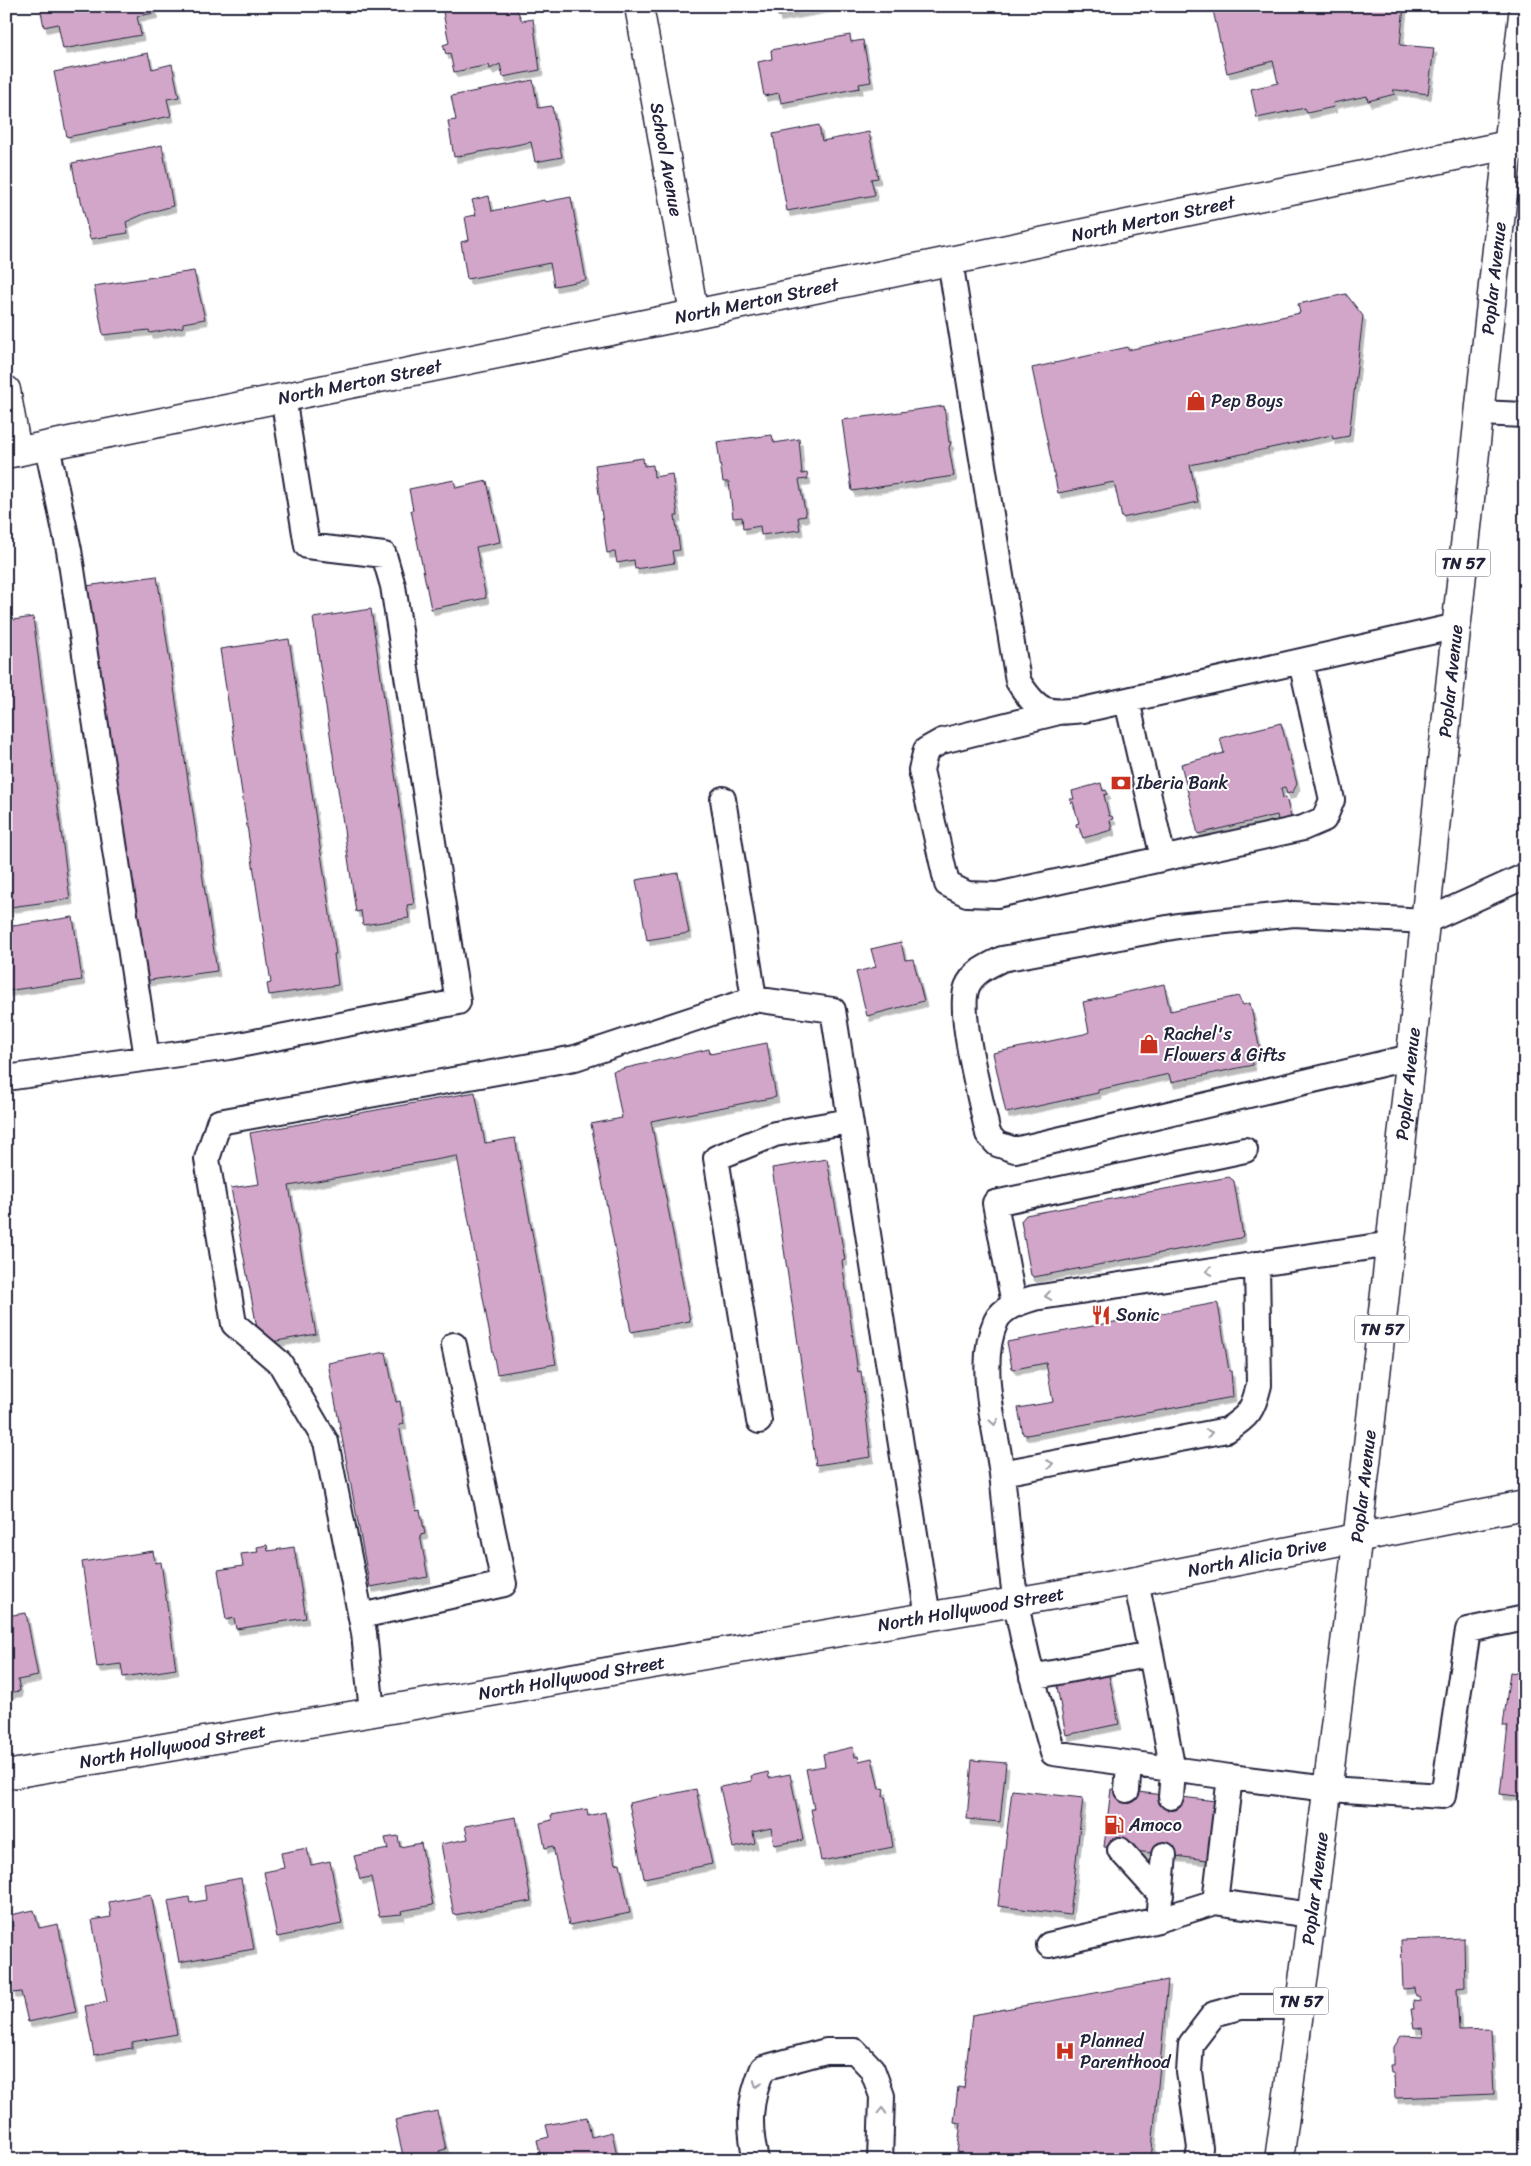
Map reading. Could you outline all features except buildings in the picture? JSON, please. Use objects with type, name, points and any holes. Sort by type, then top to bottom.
[{"type":"main road","name":"School Avenue","points":[[639,6],[694,314]]},
{"type":"main road","name":"Poplar Avenue","points":[[1279,2160],[1312,1915],[1358,1538],[1524,6]]},
{"type":"main road","name":"North Merton Street","points":[[12,453],[1508,145]]},
{"type":"main road","points":[[6,390],[12,453]]},
{"type":"main road","name":"North Alicia Drive","points":[[1136,1581],[1525,1505]]},
{"type":"main road","name":"North Hollywood Street","points":[[6,1775],[1136,1581]]},
{"type":"lane","points":[[950,261],[1018,681],[1032,703],[1055,713]]},
{"type":"lane","points":[[6,1078],[229,1047],[458,1002],[393,586],[384,554],[307,546],[283,397]]},
{"type":"lane","points":[[1480,413],[1525,415]]},
{"type":"lane","points":[[47,446],[69,550],[148,1058]]},
{"type":"lane","points":[[1301,662],[1332,800],[1324,819],[1303,828],[997,895],[968,894],[947,884],[921,770],[926,750],[942,741],[1055,713],[1083,710],[1127,701],[1457,626]]},
{"type":"lane","points":[[1127,701],[1163,858]]},
{"type":"lane","points":[[723,800],[754,999]]},
{"type":"lane","points":[[1411,1057],[1015,1150],[997,1144],[988,1134],[963,1012],[967,988],[978,971],[1002,959],[1178,926],[1294,914],[1426,921],[1525,876]]},
{"type":"lane","points":[[372,1712],[361,1616],[326,1442],[280,1363],[234,1324],[207,1159],[219,1122],[576,1058],[754,999],[833,1010],[928,1617]]},
{"type":"lane","points":[[759,1421],[716,1158],[775,1134],[850,1121]]},
{"type":"lane","points":[[1014,1304],[995,1203],[1245,1150]]},
{"type":"lane","points":[[1391,1244],[1034,1298],[1014,1304],[997,1319],[990,1345],[988,1382],[1002,1473],[1016,1602],[1032,1677],[1053,1753],[1173,1771],[1230,1776],[1328,1789],[1443,1796],[1468,1630],[1525,1618]]},
{"type":"lane","points":[[1002,1473],[1227,1430],[1245,1419],[1254,1404],[1259,1385],[1257,1264]]},
{"type":"lane","points":[[361,1616],[504,1584],[454,1345]]},
{"type":"lane","points":[[1136,1581],[1173,1771],[1170,1797]]},
{"type":"lane","points":[[1032,1677],[1151,1654]]},
{"type":"lane","points":[[1127,1790],[1128,1764]]},
{"type":"lane","points":[[1215,1902],[1230,1776]]},
{"type":"lane","points":[[1120,1850],[1161,1896]]},
{"type":"lane","points":[[1158,1920],[1164,1855]]},
{"type":"lane","points":[[1048,1945],[1158,1920],[1215,1902],[1312,1915]]},
{"type":"lane","points":[[1199,2154],[1188,2072],[1191,2044],[1214,2014],[1240,2007],[1300,2007]]},
{"type":"lane","points":[[756,2160],[750,2132],[754,2089],[763,2068],[826,2051],[855,2051],[872,2069],[882,2096],[880,2160]]},
{"type":"place","name":"Pep Boys","points":[[1196,401]]},
{"type":"place","name":"Iberia Bank","points":[[1121,783]]},
{"type":"place","name":"Rachel's Flowers & Gifts","points":[[1149,1044]]},
{"type":"place","name":"Sonic","points":[[1101,1315]]},
{"type":"place","name":"Amoco","points":[[1114,1825]]},
{"type":"place","name":"Planned Parenthood","points":[[1065,2051]]}]
